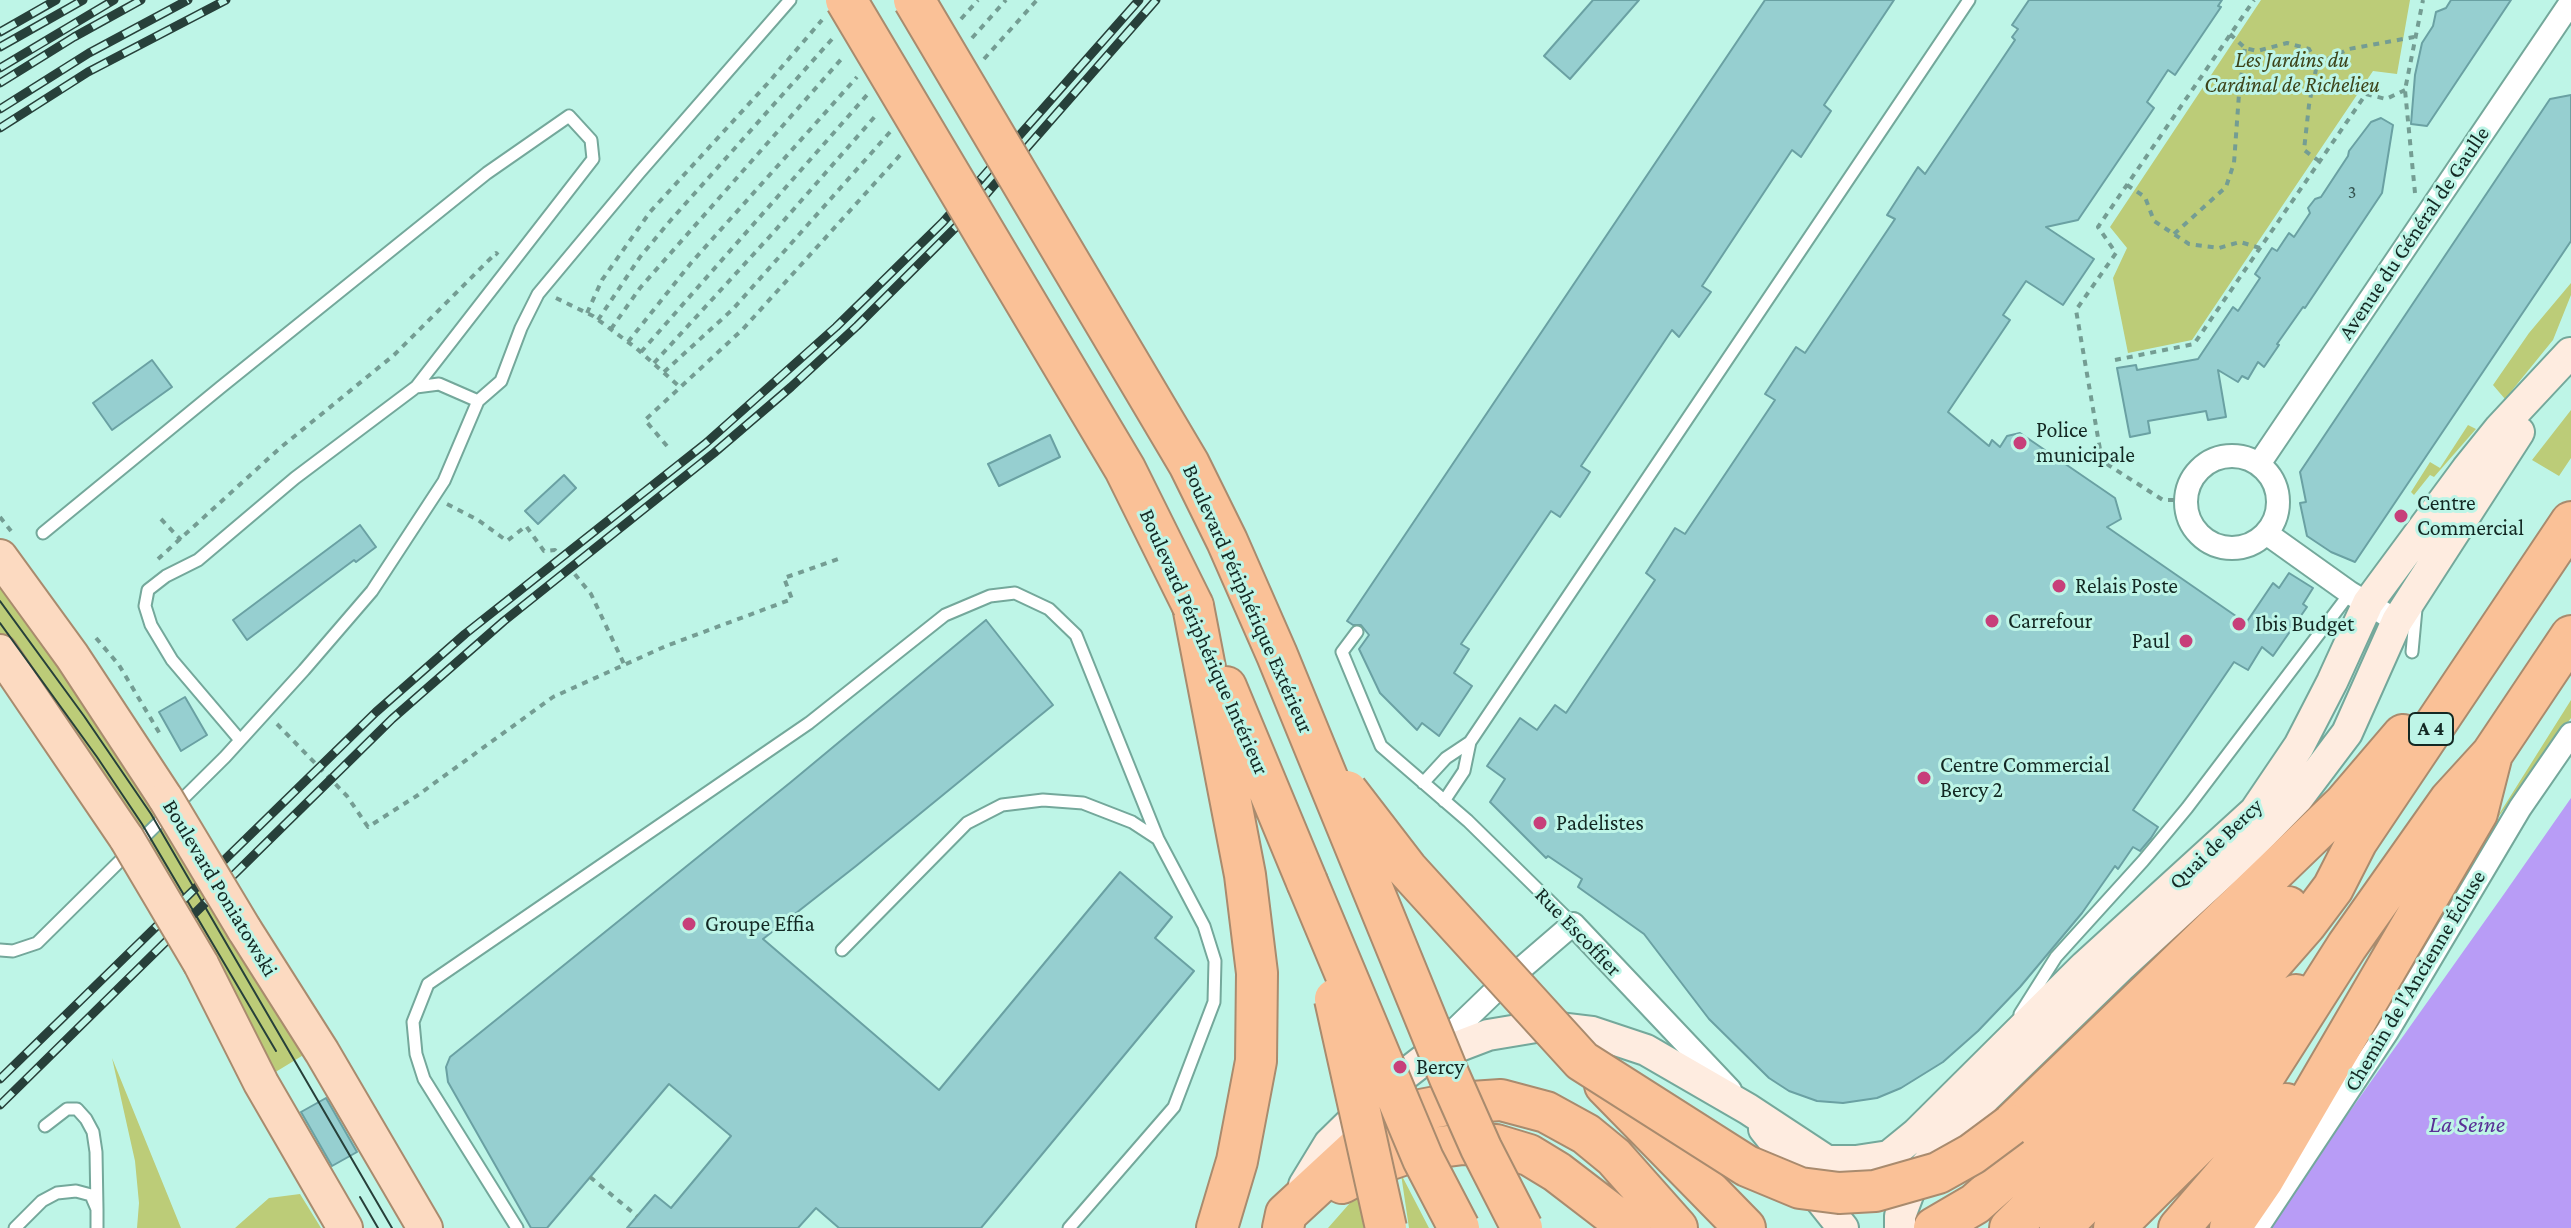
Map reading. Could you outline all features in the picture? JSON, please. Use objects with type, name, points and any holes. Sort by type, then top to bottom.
[{"type":"highway","name":"Boulevard Périphérique Extérieur","points":[[914,0],[1189,464],[1271,641],[1456,1092],[1522,1228]]},
{"type":"highway","name":"Boulevard Périphérique Intérieur","points":[[835,18],[1125,469],[1193,606],[1423,1159],[1459,1228]]},
{"type":"highway","name":"A 4","points":[[2357,841],[2571,522]]},
{"type":"highway","points":[[1193,606],[1245,875],[1257,973],[1256,1061],[1237,1161],[1217,1228]]},
{"type":"highway","points":[[1582,1061],[1747,1166],[1800,1188],[1839,1193],[1875,1191],[1906,1184],[1949,1167],[2011,1125],[2344,804],[2505,618]]},
{"type":"highway","points":[[2114,1228],[2259,1084],[2347,946],[2450,800],[2492,754],[2571,636]]},
{"type":"highway","points":[[1315,749],[1407,869],[1582,1061],[1745,1228]]},
{"type":"highway","points":[[2230,1228],[2263,1180],[2477,813],[2492,754]]},
{"type":"highway","points":[[1911,1224],[1975,1204],[2226,970],[2357,841]]},
{"type":"highway","points":[[2010,1228],[2214,1029],[2306,924],[2333,888],[2357,841]]},
{"type":"highway","points":[[1307,882],[1386,1228]]},
{"type":"highway","points":[[2060,1228],[2347,946]]},
{"type":"highway","points":[[2179,1228],[2354,1023]]},
{"type":"highway","points":[[1283,1223],[1377,1130],[1415,1111],[1457,1103],[1501,1100],[1546,1112],[1586,1134],[1623,1166],[1677,1228]]},
{"type":"highway","points":[[1283,1223],[1379,1163],[1417,1150],[1463,1144],[1496,1145],[1529,1155],[1557,1172],[1630,1228]]},
{"type":"main road","name":"Quai de Bercy","points":[[1911,1224],[1914,1179],[1985,1098],[2298,798],[2347,733],[2397,621],[2417,588],[2571,353]]},
{"type":"main road","name":"Quai de Bercy","points":[[1283,1223],[1329,1144],[1381,1093],[1425,1059],[1488,1035],[1542,1026],[1592,1032],[1646,1050],[1748,1109],[1827,1161],[1889,1156],[1916,1134],[2085,966],[2255,811],[2299,746],[2332,682],[2359,598],[2500,428],[2571,353]]},
{"type":"main road","name":"Boulevard Poniatowski","points":[[0,557],[72,656],[166,799],[322,1052],[425,1228]]},
{"type":"main road","points":[[0,652],[127,839],[201,964],[261,1083],[345,1228]]},
{"type":"main road","name":"Rue Escoffier","points":[[1748,1109],[1843,1228]]},
{"type":"street","name":"Avenue du Général de Gaulle","points":[[2259,464],[2571,2]]},
{"type":"street","points":[[2227,456],[2243,457],[2259,464],[2271,477],[2278,493],[2278,509],[2272,525],[2266,533],[2246,546],[2224,548],[2211,543],[2190,523],[2186,500],[2190,483],[2209,462],[2227,456]]},
{"type":"street","points":[[2266,533],[2397,621]]},
{"type":"street","name":"Chemin de l'Ancienne Écluse","points":[[2257,1228],[2387,1032],[2520,808],[2571,734]]},
{"type":"street","points":[[1425,1059],[1494,992],[1573,924]]},
{"type":"street","name":"Rue Escoffier","points":[[1573,924],[1748,1109]]},
{"type":"lane","points":[[0,950],[13,951],[37,943],[240,740],[372,591],[444,481],[478,401],[501,381],[538,294],[790,0]]},
{"type":"lane","points":[[1444,801],[1464,771],[1470,742],[1969,0]]},
{"type":"lane","points":[[43,533],[487,173],[569,116],[591,140],[593,159],[416,387],[295,478],[198,560],[166,576],[148,590],[145,606],[151,625],[172,660],[240,740]]},
{"type":"lane","points":[[416,387],[439,384],[478,401]]},
{"type":"lane","points":[[2412,652],[2417,588]]},
{"type":"lane","points":[[517,1228],[424,1079],[416,1054],[413,1022],[428,984],[809,723],[945,615],[990,596],[1015,593],[1049,609],[1076,635],[1158,839],[1204,926],[1215,961],[1214,1002],[1174,1107],[1069,1228]]},
{"type":"lane","points":[[1991,1060],[2056,957],[2143,861],[2359,598]]},
{"type":"lane","name":"Rue Escoffier","points":[[1357,632],[1342,652],[1381,746],[1444,801],[1573,924]]},
{"type":"lane","points":[[1423,783],[1446,758],[1470,742]]},
{"type":"lane","points":[[842,950],[967,823],[1002,805],[1043,800],[1083,803],[1132,822],[1158,839]]},
{"type":"lane","points":[[45,1126],[67,1109],[77,1109],[93,1132],[97,1228]]},
{"type":"lane","points":[[15,1228],[42,1201],[57,1193],[76,1191],[91,1195],[97,1209]]},
{"type":"path","points":[[957,23],[978,0]]},
{"type":"path","points":[[971,40],[1006,0]]},
{"type":"path","points":[[984,59],[1037,0]]},
{"type":"path","points":[[2186,500],[2163,500],[2102,461],[2076,310],[2116,253],[2098,227],[2254,0]]},
{"type":"path","points":[[2419,227],[2405,90],[2423,0]]},
{"type":"path","points":[[587,313],[602,280],[650,212],[768,83],[835,18]]},
{"type":"path","points":[[598,320],[633,267],[835,18]]},
{"type":"path","points":[[2230,34],[2245,48],[2257,51],[2287,43],[2309,49],[2317,64],[2304,150],[2319,162]]},
{"type":"path","points":[[2317,64],[2349,49],[2416,37]]},
{"type":"path","points":[[2174,234],[2226,187],[2234,163],[2245,48]]},
{"type":"path","points":[[611,329],[640,288],[844,55]]},
{"type":"path","points":[[628,342],[691,263],[866,67]]},
{"type":"path","points":[[641,352],[873,88]]},
{"type":"path","points":[[2115,360],[2194,344],[2366,94],[2386,99],[2405,90]]},
{"type":"path","points":[[654,363],[885,104]]},
{"type":"path","points":[[664,372],[733,309],[897,124]]},
{"type":"path","points":[[667,446],[645,420],[743,329],[902,152]]},
{"type":"path","points":[[2127,185],[2145,197],[2154,221],[2189,244],[2219,248],[2240,242],[2260,248]]},
{"type":"path","points":[[553,295],[611,329],[680,387]]},
{"type":"path","points":[[434,497],[478,520],[507,541],[526,526],[544,551],[555,550],[594,600],[624,664]]},
{"type":"path","points":[[161,519],[181,540]]},
{"type":"path","points":[[272,719],[347,796],[368,827],[418,795],[553,697],[624,664],[792,599],[784,578],[838,559]]},
{"type":"path","points":[[590,1177],[637,1216]]},
{"type":"green space","name":"Les Jardins du Cardinal de Richelieu","points":[[2261,0],[2410,0],[2397,74],[2373,71],[2192,340],[2128,353],[2113,278],[2127,248],[2110,227]]},
{"type":"green space","points":[[2571,283],[2571,295],[2553,340],[2505,399],[2493,385],[2529,333]]},
{"type":"green space","points":[[2571,410],[2571,458],[2559,476],[2532,460]]},
{"type":"green space","points":[[2468,425],[2476,429],[2434,477],[2430,475],[2414,495],[2411,492],[2430,462],[2440,468]]},
{"type":"green space","points":[[0,576],[23,605],[310,1051],[269,1076],[0,638]]},
{"type":"green space","points":[[2571,700],[2571,718],[2491,827]]},
{"type":"green space","points":[[112,1058],[181,1228],[137,1228],[139,1203],[135,1161]]},
{"type":"green space","points":[[1401,1174],[1429,1228],[1409,1228]]},
{"type":"green space","points":[[300,1194],[321,1228],[235,1228],[269,1198]]},
{"type":"green space","points":[[1357,1195],[1364,1228],[1328,1228]]},
{"type":"water","name":"La Seine","points":[[2571,798],[2571,1228],[2267,1228],[2504,894]]},
{"type":"building","points":[[1593,0],[1639,0],[1570,79],[1544,56]]},
{"type":"building","points":[[1765,0],[1894,0],[1824,105],[1831,111],[1801,157],[1792,150],[1702,286],[1711,292],[1679,337],[1672,330],[1581,466],[1590,472],[1585,480],[1560,517],[1551,511],[1461,644],[1469,649],[1454,673],[1472,686],[1439,736],[1422,723],[1417,730],[1380,693],[1359,649],[1369,635],[1361,625],[1347,621]]},
{"type":"building","points":[[2029,0],[2222,0],[2218,6],[2221,7],[2175,75],[2168,70],[2147,102],[2154,108],[2078,220],[2046,227],[2094,259],[2063,305],[2026,281],[2003,315],[2010,320],[1948,412],[1989,446],[1992,440],[2000,447],[2007,436],[2020,433],[2115,498],[2121,519],[2107,527],[2246,623],[2273,583],[2279,588],[2289,573],[2313,588],[2303,604],[2307,607],[2273,656],[2262,647],[2248,670],[2234,662],[2133,810],[2158,827],[2151,838],[2140,851],[2133,847],[2118,869],[2115,866],[2082,913],[2020,987],[1978,1031],[1943,1062],[1901,1088],[1877,1098],[1843,1103],[1817,1101],[1789,1091],[1769,1078],[1709,1019],[1644,934],[1578,887],[1582,879],[1548,856],[1546,858],[1490,802],[1505,779],[1487,766],[1520,718],[1537,730],[1555,705],[1566,713],[1655,580],[1646,573],[1675,528],[1685,534],[1775,400],[1765,394],[1796,347],[1805,353],[1895,219],[1887,215],[1918,167],[1925,174],[2015,40],[2012,37],[2018,29],[2012,25]]},
{"type":"building","points":[[2451,0],[2511,0],[2427,126],[2411,124],[2415,75],[2422,43],[2433,26],[2436,12],[2446,8]]},
{"type":"building","points":[[2571,95],[2571,241],[2355,562],[2331,552],[2307,536],[2300,503],[2306,502],[2300,472],[2550,99]]},
{"type":"building","points":[[2381,118],[2393,125],[2382,193],[2264,367],[2258,362],[2248,379],[2242,376],[2238,382],[2218,370],[2226,417],[2208,420],[2206,411],[2148,421],[2150,433],[2130,437],[2117,368],[2136,365],[2137,370],[2198,359],[2233,307],[2238,311],[2260,278],[2255,274],[2272,248],[2277,251],[2289,233],[2294,237],[2310,213],[2308,208],[2321,197],[2349,151],[2371,122]]},
{"type":"building","points":[[152,360],[172,387],[112,430],[93,403]]},
{"type":"building","points":[[1050,435],[1060,457],[999,486],[988,464]]},
{"type":"building","points":[[564,475],[576,488],[538,524],[525,511]]},
{"type":"building","points":[[360,525],[376,547],[247,640],[233,620]]},
{"type":"building","name":"Groupe Effia","points":[[986,620],[1053,705],[763,939],[939,1090],[1120,872],[1172,917],[1155,938],[1194,971],[981,1228],[839,1228],[816,1208],[798,1228],[627,1228],[655,1195],[671,1208],[731,1136],[669,1084],[547,1228],[531,1228],[448,1082],[446,1067],[450,1057]]},
{"type":"building","points":[[185,697],[207,735],[181,751],[159,712]]},
{"type":"building","points":[[326,1098],[357,1152],[332,1166],[301,1112]]},
{"type":"tram line","points":[[0,601],[151,814],[392,1228]]},
{"type":"tram line","points":[[0,623],[142,824],[276,1051]]},
{"type":"tram line","points":[[360,1197],[378,1228]]},
{"type":"railway","points":[[0,32],[56,0]]},
{"type":"railway","points":[[0,47],[83,0]]},
{"type":"railway","points":[[0,68],[114,0]]},
{"type":"railway","points":[[0,83],[141,0]]},
{"type":"railway","points":[[0,109],[89,53],[188,0]]},
{"type":"railway","points":[[0,128],[88,72],[226,0]]},
{"type":"railway","points":[[0,1079],[376,712],[465,634],[706,443],[836,327],[943,222],[1139,0]]},
{"type":"railway","points":[[0,1105],[392,719],[504,621],[714,453],[857,326],[968,215],[1156,0]]},
{"type":"place","name":"Police municipale","points":[[2020,443]]},
{"type":"place","name":"Centre Commercial","points":[[2401,516]]},
{"type":"place","name":"Relais Poste","points":[[2059,586]]},
{"type":"place","name":"Carrefour","points":[[1992,621]]},
{"type":"place","name":"Ibis Budget","points":[[2239,624]]},
{"type":"place","name":"Paul","points":[[2186,641]]},
{"type":"place","name":"Centre Commercial Bercy 2","points":[[1924,778]]},
{"type":"place","name":"Padelistes","points":[[1540,823]]},
{"type":"place","name":"Groupe Effia","points":[[689,924]]},
{"type":"place","name":"Bercy","points":[[1400,1067]]}]
